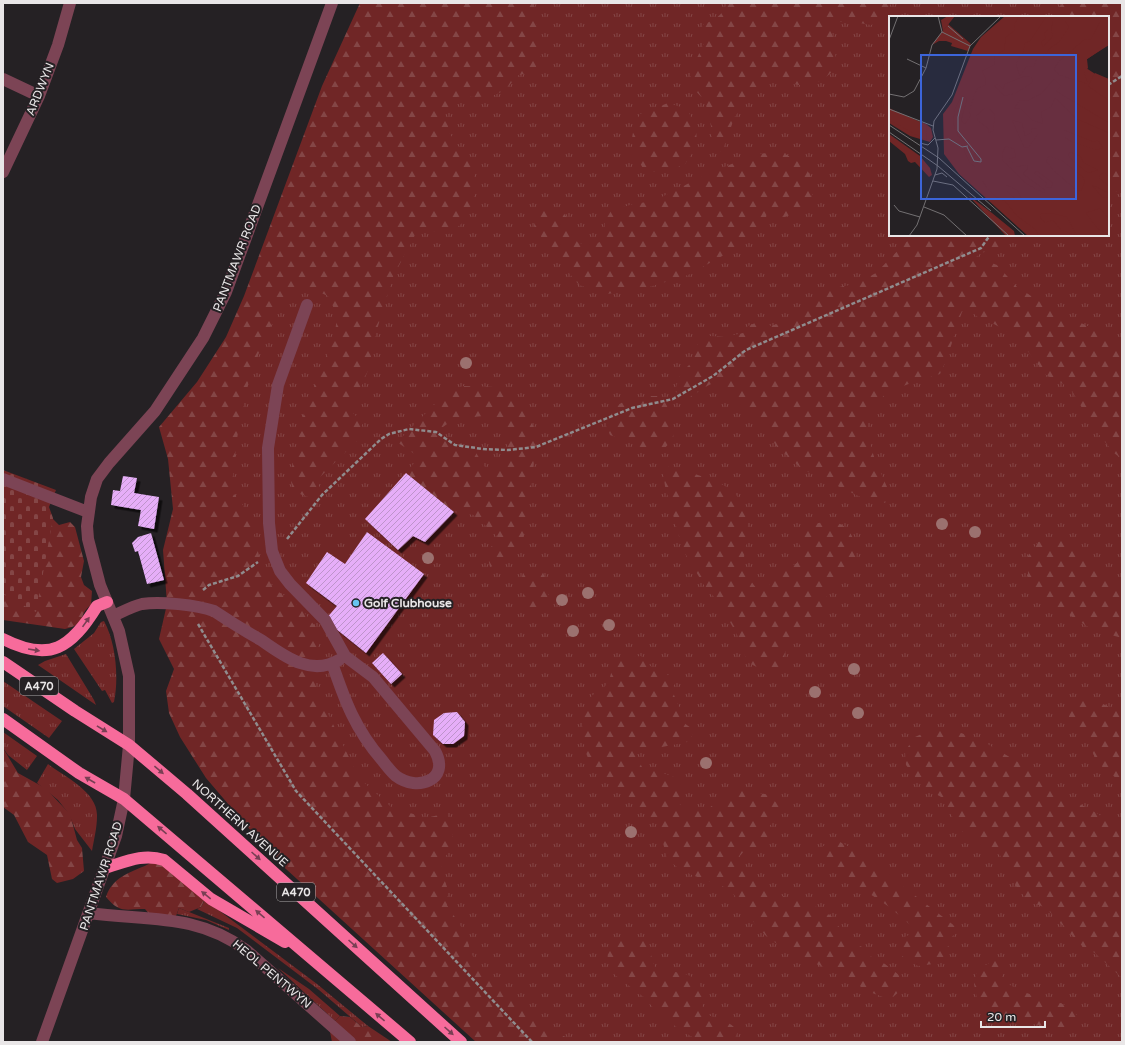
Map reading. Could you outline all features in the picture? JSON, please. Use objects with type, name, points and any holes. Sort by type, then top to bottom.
[{"type":"highway","points":[[3,639],[20,648],[42,652],[51,650],[75,637],[86,624],[97,606],[107,602]]},
{"type":"highway","name":"NORTHERN AVENUE","points":[[3,662],[75,712],[129,745],[192,799],[460,1042]]},
{"type":"highway","points":[[3,719],[79,773],[124,799],[410,1042]]},
{"type":"highway","points":[[105,868],[146,857],[155,857],[164,860],[211,899],[312,958]]},
{"type":"street","name":"ARDWYN","points":[[3,172],[39,96],[58,45],[70,3]]},
{"type":"street","name":"PANTMAWR ROAD","points":[[42,1042],[116,836],[124,799],[129,745],[129,676],[125,650],[100,585],[88,539],[88,512],[97,479],[109,462],[156,411],[203,338],[226,292],[332,3]]},
{"type":"street","points":[[3,79],[39,96]]},
{"type":"street","points":[[307,305],[278,385],[268,448],[269,523],[272,551],[280,571],[290,584],[325,620],[345,656],[373,678],[435,751],[439,759],[439,770],[434,777],[420,784],[405,782],[396,776],[369,746],[353,721],[332,663]]},
{"type":"street","points":[[3,479],[88,512]]},
{"type":"street","points":[[113,616],[142,604],[186,604],[214,611],[283,656],[297,663],[310,665],[332,663],[345,656]]},
{"type":"street","name":"HEOL PENTWYN","points":[[89,913],[182,921],[217,932],[246,950],[350,1042]]},
{"type":"path","points":[[1109,84],[1122,76]]},
{"type":"path","points":[[532,1042],[296,791],[186,604],[209,585],[238,576],[285,542],[322,495],[388,434],[409,429],[436,432],[455,445],[483,449],[508,450],[536,447],[632,408],[673,399],[713,376],[746,350],[981,248],[989,236]]},
{"type":"green space","points":[[360,3],[536,3],[534,5],[541,57],[534,71],[516,76],[504,90],[498,94],[483,97],[456,97],[445,113],[450,134],[475,171],[475,193],[467,219],[449,234],[428,230],[415,235],[393,277],[375,336],[369,368],[351,411],[362,422],[362,436],[317,480],[322,495],[319,501],[300,494],[292,487],[290,476],[303,416],[335,334],[337,315],[328,296],[312,289],[298,288],[283,303],[263,341],[247,387],[238,432],[233,472],[234,494],[249,513],[260,560],[273,588],[299,606],[318,630],[318,649],[311,665],[317,691],[359,778],[391,807],[426,818],[447,813],[453,833],[453,844],[442,860],[441,869],[447,887],[447,905],[467,936],[470,951],[477,964],[524,1005],[545,1029],[579,1042],[476,1042],[275,859],[206,778],[180,737],[169,713],[166,691],[174,669],[159,639],[167,604],[163,550],[173,509],[168,459],[159,427],[197,382],[226,337],[244,296],[322,86]]},
{"type":"green space","points":[[391,3],[1122,3],[1122,1042],[523,1042],[267,804],[203,397]]},
{"type":"green space","points":[[727,3],[891,3],[884,19],[871,25],[854,22],[840,22],[832,31],[837,67],[823,80],[804,86],[774,80],[761,87],[735,116],[722,152],[713,147],[711,126],[705,101],[694,89],[690,73],[704,43],[702,25],[718,17]]},
{"type":"green space","points":[[1063,3],[1122,3],[1122,193],[1109,189],[1109,16],[1050,16]]},
{"type":"green space","points":[[668,103],[687,109],[696,127],[697,146],[685,164],[663,173],[644,170],[633,149],[632,137],[636,123],[640,114]]},
{"type":"green space","points":[[781,152],[800,163],[812,179],[812,195],[803,211],[784,217],[767,212],[764,229],[742,245],[688,275],[646,288],[607,294],[579,285],[550,250],[534,226],[537,212],[549,207],[555,207],[565,214],[578,243],[594,245],[605,239],[605,221],[611,211],[633,204],[654,201],[701,177],[755,154]]},
{"type":"green space","points":[[912,236],[1009,236],[1002,247],[981,253],[976,257],[997,265],[1017,287],[1058,313],[1106,334],[1122,345],[1122,459],[1114,453],[1097,432],[1069,387],[1046,375],[1017,337],[994,324],[980,319],[971,311],[962,312],[947,359],[940,374],[904,386],[886,394],[875,405],[869,417],[868,430],[870,444],[892,499],[884,503],[869,501],[802,469],[776,446],[765,426],[716,382],[685,399],[675,391],[680,374],[692,362],[698,343],[709,336],[725,337],[743,333],[748,326],[760,321],[769,326],[787,322],[797,310],[829,289],[855,284],[876,273]]},
{"type":"green space","points":[[463,386],[496,387],[523,407],[537,433],[527,522],[521,546],[511,560],[490,567],[487,553],[498,537],[474,515],[454,512],[406,473],[419,457],[397,442],[447,392]],"holes":[[[483,416],[506,426],[508,446],[506,458],[500,469],[495,474],[484,466],[475,451],[455,445],[436,432],[454,419]]]},
{"type":"green space","points":[[649,396],[660,396],[667,405],[671,416],[673,439],[664,449],[648,450],[610,435],[606,425],[614,410],[618,406],[627,400]]},
{"type":"green space","points":[[669,466],[713,481],[729,488],[734,492],[744,510],[748,525],[744,566],[750,580],[757,589],[766,588],[781,572],[797,563],[800,551],[799,537],[806,526],[823,522],[832,522],[840,524],[850,532],[856,546],[857,553],[854,566],[850,571],[828,582],[826,605],[786,650],[780,671],[770,674],[747,662],[740,640],[720,604],[704,585],[686,555],[680,540],[665,486],[663,472]]},
{"type":"green space","points":[[3,470],[56,490],[49,507],[53,518],[36,612],[3,594]]},
{"type":"green space","points":[[3,494],[46,512],[59,525],[70,522],[75,527],[84,561],[81,577],[84,585],[92,591],[91,605],[84,612],[80,622],[77,625],[65,629],[3,620]]},
{"type":"green space","points":[[1052,539],[1072,543],[1110,581],[1122,584],[1122,638],[1093,630],[1036,594],[1028,577],[1028,556],[1038,542]]},
{"type":"green space","points":[[535,568],[542,570],[547,584],[548,593],[547,607],[538,611],[527,608],[521,581],[523,573]]},
{"type":"green space","points":[[104,621],[114,650],[116,682],[114,702],[112,703],[105,690],[102,691],[74,649],[94,633],[101,622]]},
{"type":"green space","points":[[66,654],[94,700],[96,705],[38,665]]},
{"type":"green space","points":[[641,656],[655,671],[665,672],[675,683],[672,690],[684,723],[691,728],[693,735],[687,742],[657,748],[641,748],[636,756],[642,767],[672,776],[683,783],[683,794],[677,801],[683,808],[692,810],[709,808],[728,794],[741,790],[770,795],[779,806],[778,818],[767,828],[768,838],[761,848],[745,850],[739,857],[740,863],[752,871],[754,880],[760,887],[782,896],[810,903],[831,916],[850,942],[867,949],[872,958],[885,964],[899,975],[902,989],[893,997],[883,997],[867,991],[845,976],[790,953],[766,936],[751,919],[730,889],[692,875],[677,867],[667,859],[659,826],[592,769],[585,750],[582,722],[586,706],[591,696],[603,689],[609,681],[613,666],[621,659]]},
{"type":"green space","points":[[3,681],[62,721],[49,738],[3,706]]},
{"type":"green space","points":[[1081,700],[1103,704],[1122,713],[1122,783],[1099,764],[1090,748],[1091,737],[1069,722],[1069,714],[1072,706]]},
{"type":"green space","points":[[930,730],[955,731],[979,739],[1045,778],[1068,798],[1095,812],[1122,830],[1122,978],[1095,953],[1083,947],[1046,908],[1029,901],[1017,888],[1000,855],[979,845],[958,828],[943,798],[923,787],[906,765],[905,751],[915,737]]},
{"type":"green space","points":[[3,732],[37,756],[27,770],[8,755],[3,748]]},
{"type":"green space","points":[[3,748],[18,773],[45,788],[70,814],[77,840],[82,848],[84,871],[73,879],[57,883],[52,879],[47,855],[28,842],[14,815],[3,807]]},
{"type":"green space","points":[[48,764],[86,792],[96,807],[96,829],[92,851],[75,829],[69,814],[58,800],[37,783]]},
{"type":"green space","points":[[828,842],[840,842],[857,851],[956,927],[956,933],[946,942],[950,949],[944,958],[933,964],[918,966],[899,954],[898,944],[903,938],[912,933],[913,927],[874,896],[839,876],[825,863],[819,855],[820,849]]},
{"type":"green space","points":[[151,863],[167,865],[206,897],[201,907],[189,912],[179,908],[176,916],[150,915],[145,909],[128,910],[119,908],[106,897],[113,884],[124,875]]},
{"type":"green space","points":[[205,900],[317,984],[368,1026],[362,1027],[319,990],[237,928],[197,909],[201,907]]},
{"type":"green space","points":[[179,908],[229,928],[229,930],[206,920],[177,914]]},
{"type":"green space","points":[[629,937],[644,939],[656,969],[684,974],[695,979],[702,991],[704,1013],[730,1024],[738,1031],[733,1042],[700,1042],[661,1017],[645,998],[615,975],[608,961],[607,948],[614,939]]},
{"type":"green space","points":[[998,958],[1003,960],[1002,978],[1011,985],[1029,994],[1058,1002],[1075,1013],[1079,1023],[1074,1029],[1058,1032],[1013,1016],[995,1015],[983,1009],[977,998],[974,984],[977,970]]},
{"type":"green space","points":[[278,968],[309,989],[340,1016],[335,1021]]},
{"type":"green space","points":[[340,1016],[350,1017],[362,1027],[368,1026],[392,1042],[332,1042],[329,1027]]},
{"type":"building","points":[[406,473],[454,512],[425,542],[413,536],[398,550],[365,519]]},
{"type":"building","points":[[123,476],[137,478],[134,493],[159,497],[154,529],[138,526],[141,510],[111,505],[113,490],[120,491]]},
{"type":"building","points":[[367,532],[424,574],[366,653],[325,620],[337,606],[306,583],[327,552],[345,564]]},
{"type":"building","points":[[151,533],[164,580],[147,584],[138,551],[135,552],[132,543],[138,537]]},
{"type":"building","points":[[383,653],[402,674],[391,684],[372,663]]},
{"type":"building","points":[[457,712],[465,722],[464,736],[453,744],[443,744],[433,735],[434,720],[444,713]]},
{"type":"place","name":"Golf Clubhouse","points":[[356,603]]}]
